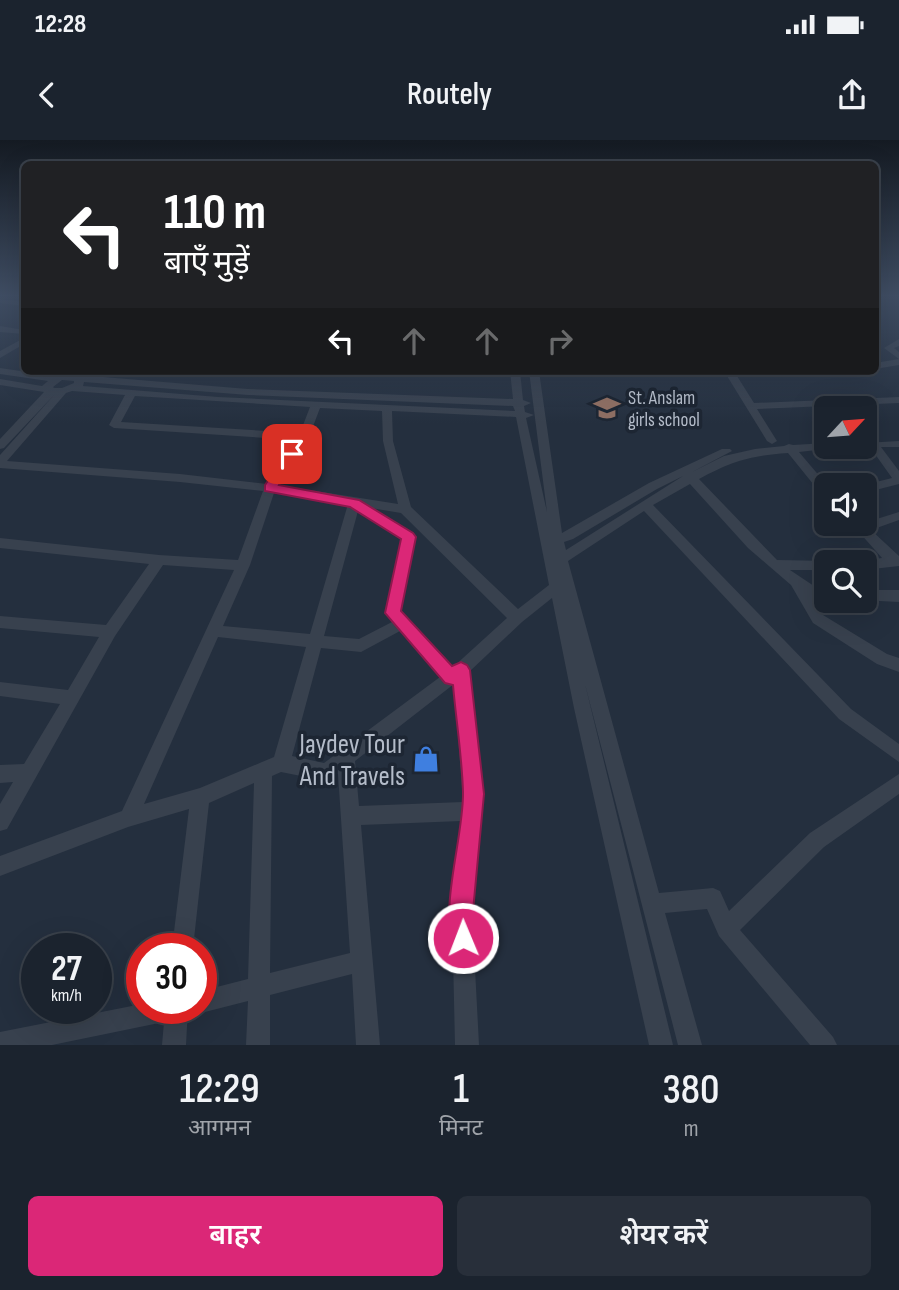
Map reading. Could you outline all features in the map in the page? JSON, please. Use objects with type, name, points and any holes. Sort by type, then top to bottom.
[{"type":"street","points":[[879,364],[898,357],[888,347],[899,342]]},
{"type":"street","points":[[0,355],[21,343]]},
{"type":"street","points":[[0,371],[21,374]]},
{"type":"street","points":[[28,375],[55,379],[77,375],[248,392],[519,409],[540,416]]},
{"type":"street","points":[[0,463],[68,390],[77,375]]},
{"type":"street","points":[[515,375],[519,409],[556,561],[690,1045]]},
{"type":"street","points":[[535,375],[552,541]]},
{"type":"street","points":[[731,375],[772,441]]},
{"type":"street","points":[[49,390],[47,386],[55,379]]},
{"type":"street","points":[[0,382],[49,390],[387,409],[519,409],[539,404]]},
{"type":"street","points":[[3,441],[49,390]]},
{"type":"street","points":[[131,394],[114,425],[304,437]]},
{"type":"street","points":[[750,405],[899,400]]},
{"type":"street","points":[[128,818],[215,631],[243,565],[270,488],[304,437],[316,404]]},
{"type":"street","points":[[387,409],[388,441],[405,509],[517,618]]},
{"type":"street","points":[[877,440],[899,437]]},
{"type":"street","points":[[552,541],[687,474],[726,451],[772,441],[814,438]]},
{"type":"street","points":[[877,442],[899,444]]},
{"type":"street","points":[[556,561],[687,474],[741,455],[789,447],[814,446]]},
{"type":"street","points":[[789,447],[814,477]]},
{"type":"street","points":[[877,453],[899,480],[877,486]]},
{"type":"street","points":[[0,463],[147,474],[270,488],[405,509]]},
{"type":"street","points":[[687,474],[775,565],[797,583],[814,590]]},
{"type":"street","points":[[354,503],[408,537],[393,613],[456,674],[473,794],[462,911],[467,1045]]},
{"type":"street","points":[[258,1045],[272,768],[315,641],[354,503]]},
{"type":"street","points":[[645,504],[845,714],[899,754]]},
{"type":"street","points":[[877,521],[899,516]]},
{"type":"street","points":[[870,536],[896,561]]},
{"type":"street","points":[[0,543],[159,560],[243,565]]},
{"type":"street","points":[[0,822],[110,632],[159,560]]},
{"type":"street","points":[[556,561],[556,587],[582,708],[661,1045]]},
{"type":"street","points":[[877,563],[896,561]]},
{"type":"street","points":[[775,565],[814,565]]},
{"type":"street","points":[[797,583],[818,619],[882,659],[899,665]]},
{"type":"street","points":[[0,866],[128,818],[200,797],[272,768],[326,772],[456,674],[517,618],[556,587]]},
{"type":"street","points":[[877,596],[899,596]]},
{"type":"street","points":[[0,622],[110,632]]},
{"type":"street","points":[[215,631],[361,646],[402,623]]},
{"type":"street","points":[[0,689],[71,698]]},
{"type":"street","points":[[345,757],[368,1045]]},
{"type":"street","points":[[0,774],[27,773]]},
{"type":"street","points":[[726,929],[817,840],[898,785]]},
{"type":"street","points":[[185,933],[200,797]]},
{"type":"street","points":[[350,816],[472,811]]},
{"type":"street","points":[[652,904],[713,898],[726,929],[825,1045]]},
{"type":"street","points":[[217,998],[362,961]]},
{"type":"street","points":[[0,1044],[126,1018]]},
{"type":"street","points":[[174,1045],[176,1024]]},
{"type":"place","name":"St. Anslam girls school","points":[[607,408]]},
{"type":"place","name":"Jaydev Tour And Travels","points":[[426,759]]},
{"type":"route","points":[[292,454],[270,488],[354,503],[408,537],[393,613],[451,678],[461,670],[473,794],[462,911],[463,938]]}]
